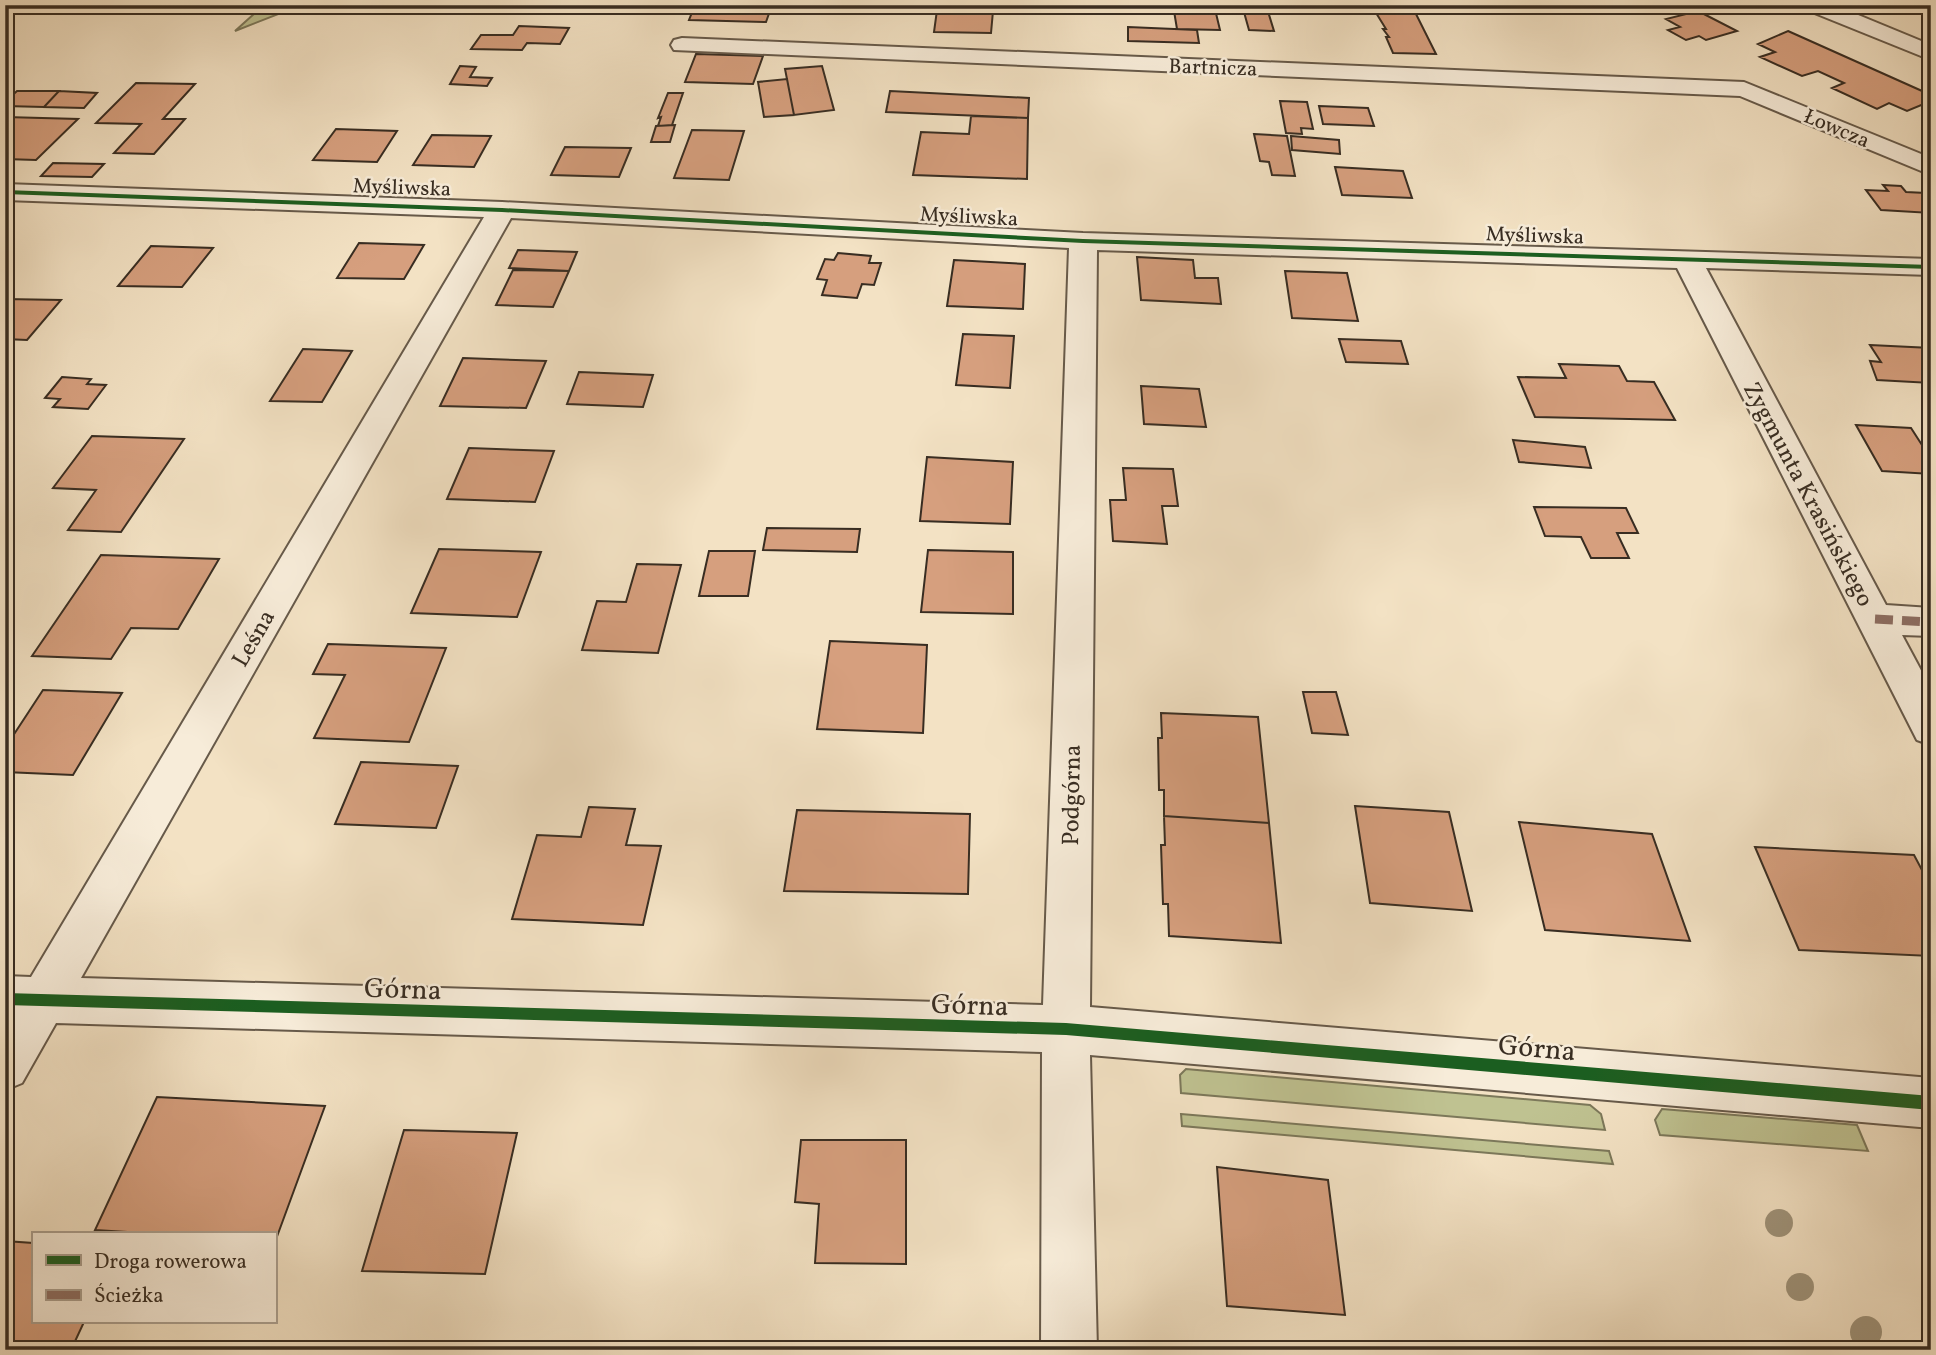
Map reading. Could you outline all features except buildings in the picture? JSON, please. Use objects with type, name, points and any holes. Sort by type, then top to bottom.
[{"type":"street","points":[[1815,5],[1931,53]]},
{"type":"street","name":"Bartnicza","points":[[682,45],[1744,89]]},
{"type":"street","name":"Łowcza","points":[[1744,89],[1931,167]]},
{"type":"street","name":"Myśliwska","points":[[5,192],[502,210],[1083,241],[1931,267]]},
{"type":"street","name":"Leśna","points":[[5,1066],[24,1000],[502,210]]},
{"type":"street","name":"Podgórna","points":[[1069,1350],[1066,1029],[1083,241]]},
{"type":"street","name":"Zygmunta Krasińskiego","points":[[1687,259],[1931,728]]},
{"type":"street","points":[[1875,619],[1931,622]]},
{"type":"street","name":"Górna","points":[[24,1000],[1066,1029],[1931,1103]]},
{"type":"green space","points":[[264,5],[371,5],[354,11],[291,9],[235,31]]},
{"type":"green space","points":[[1186,1069],[1590,1105],[1601,1114],[1605,1130],[1181,1093],[1180,1075]]},
{"type":"green space","points":[[1662,1109],[1857,1125],[1868,1151],[1660,1135],[1655,1120]]},
{"type":"green space","points":[[1181,1114],[1609,1151],[1613,1164],[1182,1126]]},
{"type":"marked path","points":[[1875,619],[1931,622]]},
{"type":"cycle path","points":[[5,192],[502,210],[1083,241],[1931,267]]},
{"type":"cycle path","points":[[5,999],[1066,1029],[1931,1103]]}]
